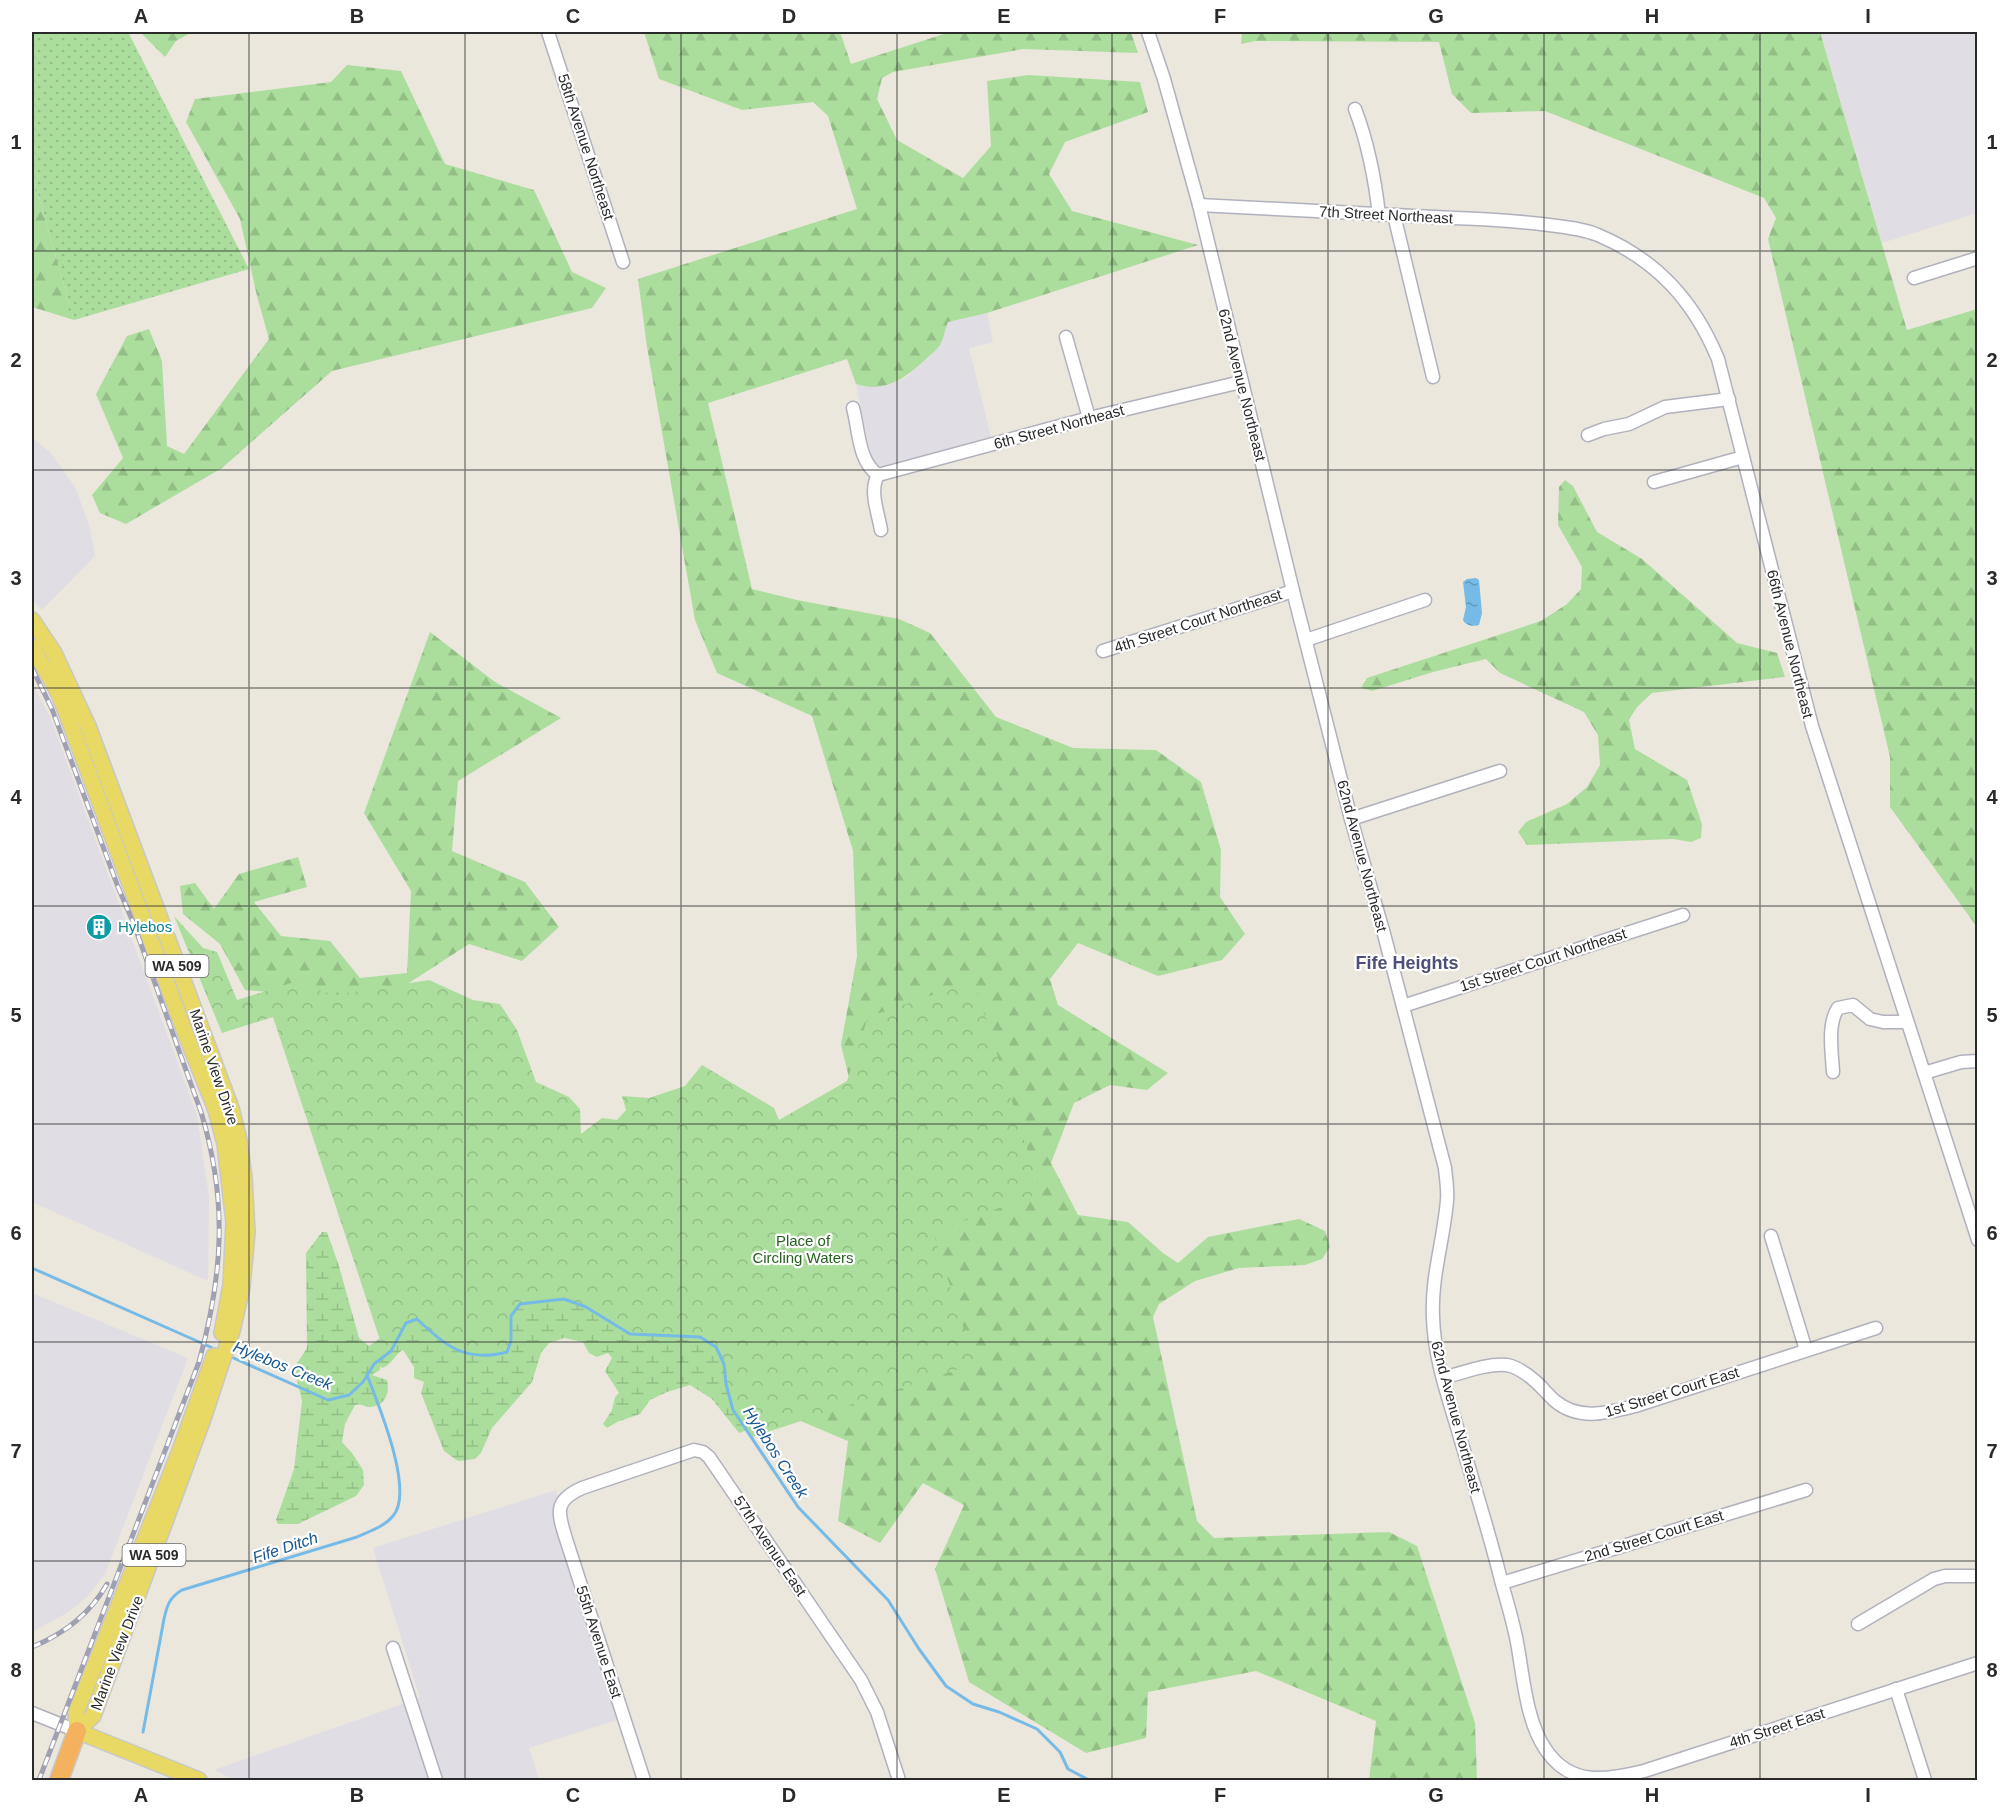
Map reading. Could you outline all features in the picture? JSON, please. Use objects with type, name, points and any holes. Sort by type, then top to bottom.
[{"type":"highway","name":"WA 509","points":[[59,1780],[77,1731]]},
{"type":"main road","name":"Marine View Drive","points":[[32,620],[54,653],[88,726],[231,1108],[239,1140],[244,1178],[247,1232],[243,1287],[215,1370],[93,1716],[77,1731]]},
{"type":"main road","name":"Marine View Drive","points":[[32,647],[57,690],[71,725],[216,1110],[226,1155],[234,1222],[227,1331]]},
{"type":"main road","points":[[77,1731],[199,1780]]},
{"type":"street","name":"58th Avenue Northeast","points":[[548,32],[623,262]]},
{"type":"street","name":"62nd Avenue Northeast","points":[[1148,32],[1199,205],[1351,819],[1445,1168],[1447,1198],[1436,1264],[1433,1316],[1436,1349],[1443,1378],[1502,1583],[1535,1727],[1546,1750],[1557,1762],[1575,1774]]},
{"type":"street","points":[[1355,109],[1364,132],[1376,188],[1379,215]]},
{"type":"street","name":"7th Street Northeast","points":[[1199,205],[1522,222],[1573,228]]},
{"type":"street","points":[[1394,215],[1433,377]]},
{"type":"street","name":"66th Avenue Northeast","points":[[1573,228],[1587,231],[1619,245],[1657,271],[1673,286],[1699,318],[1712,344],[1729,399],[1812,726],[1977,1240]]},
{"type":"street","points":[[1914,278],[1977,258]]},
{"type":"street","points":[[1066,337],[1089,418]]},
{"type":"street","name":"6th Street Northeast","points":[[878,475],[1089,418],[1241,382]]},
{"type":"street","points":[[1588,435],[1629,424],[1665,407],[1729,399]]},
{"type":"street","points":[[853,408],[863,455],[878,475],[873,483],[873,490],[881,530]]},
{"type":"street","points":[[1654,482],[1743,457]]},
{"type":"street","name":"4th Street Court Northeast","points":[[1103,651],[1293,591]]},
{"type":"street","points":[[1306,640],[1425,600]]},
{"type":"street","points":[[1351,819],[1500,771]]},
{"type":"street","name":"1st Street Court Northeast","points":[[1403,1006],[1683,915]]},
{"type":"street","points":[[1833,1072],[1832,1030],[1838,1008],[1854,1005],[1870,1019],[1883,1022],[1907,1022]]},
{"type":"street","points":[[1924,1073],[1961,1062],[1977,1061]]},
{"type":"street","points":[[1771,1236],[1806,1350]]},
{"type":"street","name":"1st Street Court East","points":[[1443,1378],[1496,1365],[1507,1365],[1527,1374],[1557,1402],[1573,1412],[1593,1415],[1635,1406],[1876,1328]]},
{"type":"street","name":"57th Avenue East","points":[[561,1503],[569,1494],[582,1488],[694,1450],[706,1454],[861,1680],[877,1712],[899,1780]]},
{"type":"street","name":"2nd Street Court East","points":[[1502,1583],[1806,1490]]},
{"type":"street","name":"55th Avenue East","points":[[561,1503],[559,1510],[561,1524],[644,1780]]},
{"type":"street","points":[[1858,1624],[1934,1579],[1945,1576],[1977,1576]]},
{"type":"street","points":[[393,1648],[436,1780]]},
{"type":"street","name":"4th Street East","points":[[1575,1774],[1600,1779],[1644,1771],[1977,1663]]},
{"type":"street","points":[[1896,1689],[1925,1780]]},
{"type":"street","points":[[32,1713],[77,1731]]},
{"type":"shaded area","points":[[1820,32],[1977,32],[1977,43],[1975,44],[1978,54],[1977,213],[1882,243]]},
{"type":"shaded area","points":[[987,313],[993,342],[969,348],[991,437],[884,466],[877,465],[872,460],[856,384],[864,387],[896,382],[907,377],[940,345],[947,322]]},
{"type":"shaded area","points":[[32,438],[50,452],[75,487],[90,528],[95,556],[42,610],[32,599]]},
{"type":"shaded area","points":[[32,683],[50,717],[197,1116],[209,1197],[208,1281],[32,1202]]},
{"type":"shaded area","points":[[32,1293],[188,1358],[105,1574],[88,1596],[67,1613],[32,1632]]},
{"type":"shaded area","points":[[556,1490],[626,1717],[529,1748],[539,1780],[235,1780],[214,1770],[420,1698],[373,1548]]},
{"type":"green space","points":[[32,32],[128,32],[249,269],[74,320],[32,173]]},
{"type":"green space","points":[[140,32],[192,32],[176,41],[165,57]]},
{"type":"green space","points":[[644,32],[840,32],[851,64],[950,32],[1131,32],[1138,53],[1023,49],[893,72],[882,78],[877,99],[897,140],[963,178],[991,146],[987,81],[1029,75],[1140,82],[1148,112],[1065,142],[1049,174],[1072,211],[1198,245],[987,313],[948,322],[939,347],[912,371],[886,385],[867,387],[856,384],[847,359],[708,403],[752,589],[899,619],[930,633],[996,717],[1073,748],[1156,750],[1201,782],[1221,850],[1220,897],[1245,934],[1222,960],[1158,976],[1078,943],[1050,979],[1058,1005],[1168,1073],[1147,1090],[1110,1085],[1074,1103],[1051,1163],[1078,1215],[1128,1222],[1178,1263],[1208,1237],[1299,1219],[1325,1231],[1330,1247],[1322,1259],[1305,1265],[1239,1268],[1195,1281],[1159,1304],[1153,1317],[1197,1521],[1214,1538],[1389,1532],[1417,1546],[1475,1723],[1477,1780],[1369,1780],[1376,1721],[1256,1671],[1148,1692],[1146,1738],[1086,1753],[969,1682],[935,1569],[964,1505],[923,1483],[880,1543],[838,1521],[848,1441],[770,1408],[862,1130],[841,1045],[857,956],[853,851],[812,716],[717,673],[695,620],[647,347],[638,279],[857,209],[828,116],[813,102],[742,110],[659,79]]},
{"type":"green space","points":[[1242,32],[1820,32],[1907,330],[1977,309],[1977,927],[1890,807],[1890,757],[1768,239],[1776,218],[1764,198],[1545,111],[1471,113],[1452,94],[1439,42],[1255,41],[1241,44]]},
{"type":"green space","points":[[347,65],[401,71],[445,164],[534,190],[572,272],[606,288],[592,308],[332,371],[222,468],[126,524],[100,513],[92,495],[123,458],[96,394],[127,336],[149,329],[162,361],[167,446],[184,454],[269,339],[240,219],[186,122],[195,99],[331,82]]},
{"type":"green space","points":[[32,173],[74,320],[32,307]]},
{"type":"green space","points":[[1565,480],[1573,486],[1597,532],[1642,559],[1737,643],[1777,653],[1785,677],[1652,693],[1637,707],[1629,720],[1635,749],[1687,780],[1702,824],[1701,838],[1691,842],[1673,839],[1527,845],[1518,832],[1526,822],[1567,804],[1587,787],[1600,765],[1598,735],[1584,712],[1500,673],[1486,659],[1433,672],[1372,691],[1361,688],[1367,678],[1541,621],[1567,604],[1581,589],[1582,567],[1558,525],[1559,487]]},
{"type":"green space","points":[[430,632],[495,682],[561,718],[458,781],[452,851],[525,882],[559,927],[522,961],[469,944],[392,994],[350,999],[245,990],[220,944],[183,914],[180,886],[195,883],[214,909],[239,874],[298,857],[307,887],[254,902],[281,936],[330,941],[360,978],[407,973],[411,891],[364,813]]},
{"type":"green space","name":"Place of Circling Waters","points":[[174,916],[203,948],[217,952],[237,1000],[294,982],[334,995],[429,980],[473,1000],[500,1004],[517,1030],[536,1082],[569,1097],[580,1109],[581,1134],[602,1118],[617,1120],[626,1110],[622,1096],[649,1098],[685,1086],[702,1065],[774,1108],[779,1120],[847,1081],[868,1017],[974,981],[1041,1193],[933,1232],[975,1364],[752,1437],[733,1410],[726,1384],[724,1364],[716,1347],[700,1337],[630,1334],[586,1307],[564,1299],[520,1304],[511,1316],[511,1341],[507,1352],[478,1356],[467,1354],[447,1344],[417,1319],[406,1323],[391,1351],[385,1355],[273,1017],[222,1033]]},
{"type":"green space","points":[[322,1232],[327,1232],[339,1266],[359,1338],[369,1346],[386,1334],[390,1300],[715,1298],[751,1429],[739,1433],[712,1399],[690,1385],[650,1400],[640,1414],[607,1428],[603,1424],[619,1393],[605,1371],[612,1358],[608,1353],[597,1357],[589,1353],[583,1342],[564,1338],[549,1343],[541,1353],[532,1382],[492,1428],[481,1453],[475,1459],[458,1461],[444,1451],[421,1393],[424,1382],[414,1378],[414,1367],[403,1350],[388,1364],[382,1368],[380,1366],[380,1370],[372,1375],[387,1380],[386,1398],[375,1406],[355,1405],[345,1424],[342,1442],[363,1470],[364,1485],[356,1496],[298,1524],[278,1524],[276,1520],[294,1469],[302,1401],[294,1368],[307,1348],[306,1253]]},
{"type":"water","points":[[1476,578],[1479,580],[1482,613],[1479,625],[1474,626],[1463,620],[1466,607],[1463,582]]},
{"type":"waterway","name":"Hylebos Creek","points":[[32,1268],[215,1349]]},
{"type":"waterway","name":"Hylebos Creek","points":[[229,1356],[328,1400],[349,1395],[363,1382],[374,1364],[391,1351],[406,1323],[417,1319],[437,1337],[457,1350],[480,1355],[507,1352],[511,1341],[511,1316],[520,1304],[564,1299],[586,1307],[630,1334],[700,1337],[716,1347],[724,1364],[726,1384],[733,1410],[798,1507],[888,1600],[946,1686],[973,1704],[999,1712],[1037,1729],[1060,1752],[1068,1769],[1089,1780]]},
{"type":"waterway","name":"Fife Ditch","points":[[143,1732],[165,1614],[175,1596],[182,1590],[357,1537],[381,1526],[393,1516],[399,1504],[400,1488],[397,1468],[386,1426],[367,1375]]},
{"type":"railway","points":[[32,668],[52,709],[133,922],[201,1112],[210,1145],[219,1207],[217,1268],[207,1330],[199,1362],[39,1780]]},
{"type":"railway","points":[[32,1647],[55,1636],[75,1622],[93,1605],[107,1584]]},
{"type":"place","name":"Hylebos","points":[[99,927]]},
{"type":"district","name":"Fife Heights","points":[[1407,963]]}]
